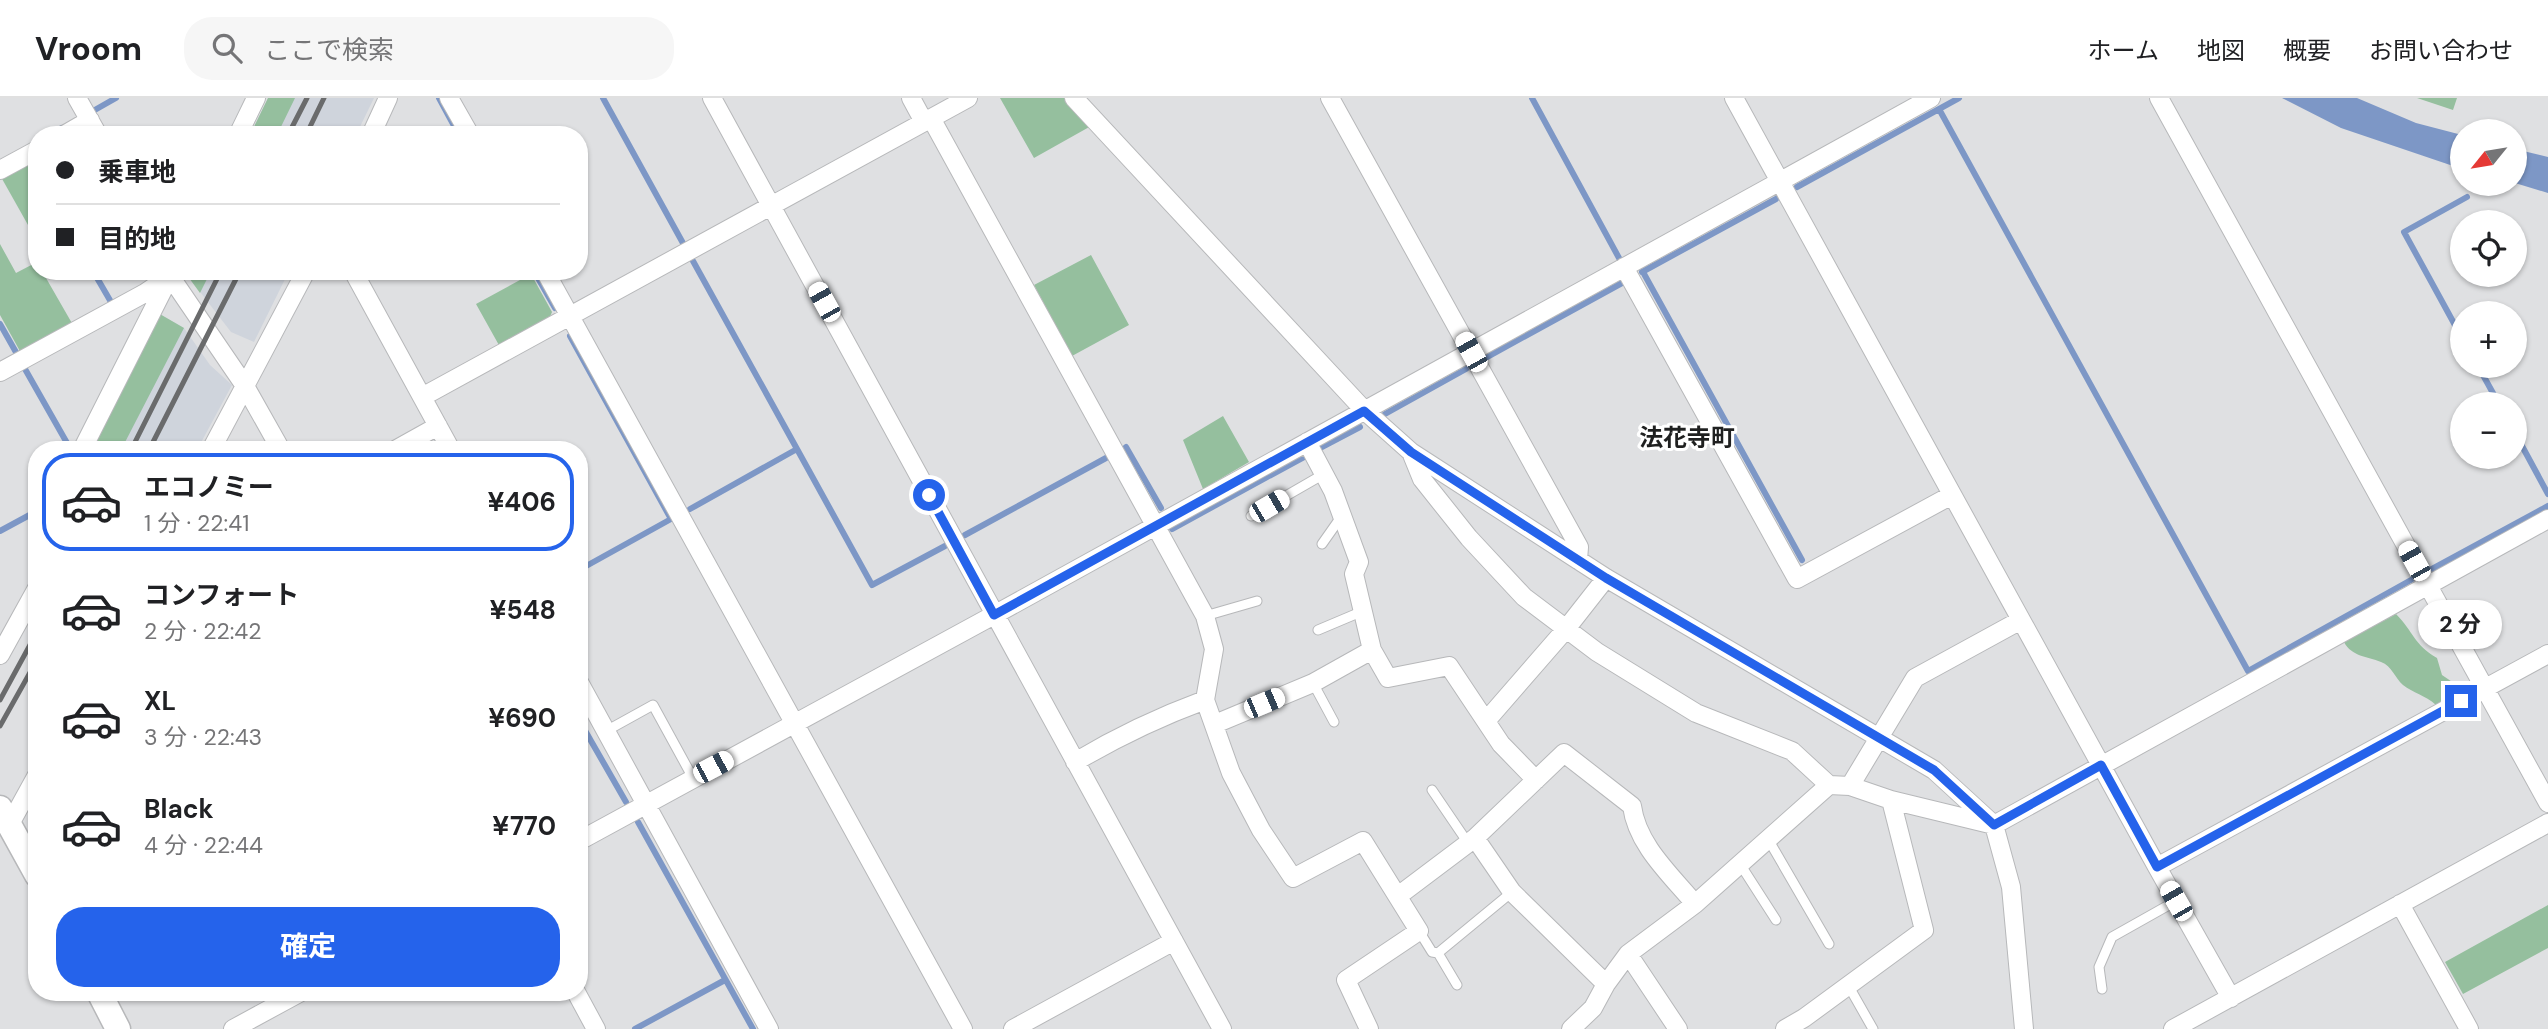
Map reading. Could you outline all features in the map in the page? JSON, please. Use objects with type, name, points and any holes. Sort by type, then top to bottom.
[{"type":"main road","points":[[5,816],[28,858]]},
{"type":"main road","points":[[104,1001],[118,1029]]},
{"type":"street","points":[[77,98],[93,126]]},
{"type":"street","points":[[242,126],[256,98]]},
{"type":"street","points":[[375,126],[388,98]]},
{"type":"street","points":[[449,98],[465,126]]},
{"type":"street","points":[[712,98],[1222,1029]]},
{"type":"street","points":[[911,98],[928,120],[1205,616],[1214,649],[1205,701],[1237,784],[1261,830],[1293,878],[1363,841],[1419,931],[1346,980],[1369,1029]]},
{"type":"street","points":[[422,397],[968,98]]},
{"type":"street","points":[[1074,98],[1364,411],[1411,452],[1606,578],[1934,770],[1994,825],[2011,887],[2024,1029]]},
{"type":"street","points":[[1330,98],[1579,547],[1578,560]]},
{"type":"street","points":[[1734,98],[2231,998]]},
{"type":"street","points":[[588,836],[1931,98]]},
{"type":"street","points":[[2159,98],[2548,803]]},
{"type":"street","points":[[0,170],[28,155]]},
{"type":"street","points":[[1624,267],[1797,579],[1952,495]]},
{"type":"street","points":[[0,372],[145,293],[162,280]]},
{"type":"street","points":[[87,441],[167,280]]},
{"type":"street","points":[[176,280],[245,386],[276,441]]},
{"type":"street","points":[[216,441],[301,280]]},
{"type":"street","points":[[358,280],[446,441]]},
{"type":"street","points":[[550,280],[963,1029]]},
{"type":"street","points":[[411,441],[438,426]]},
{"type":"street","points":[[1307,442],[1342,515],[1359,562],[1354,574],[1372,650],[1388,678],[1449,666],[1501,744],[1536,780]]},
{"type":"street","points":[[1411,452],[1422,480],[1469,538],[1524,597],[1597,652],[1696,713],[1792,751],[1829,785],[1850,786],[1891,800],[1994,825],[2548,519]]},
{"type":"street","points":[[1486,721],[1566,629],[1606,578]]},
{"type":"street","points":[[0,655],[28,604]]},
{"type":"street","points":[[1850,786],[1915,678],[2021,620]]},
{"type":"street","points":[[1214,724],[1313,683],[1372,650]]},
{"type":"street","points":[[2157,867],[2548,654]]},
{"type":"street","points":[[588,698],[769,1029]]},
{"type":"street","points":[[1075,762],[1158,717],[1205,701]]},
{"type":"street","points":[[1398,896],[1472,841],[1564,753],[1632,806],[1634,824],[1644,841],[1695,904]]},
{"type":"street","points":[[1571,1029],[1593,1009],[1606,984],[1628,954],[1695,904],[1829,785]]},
{"type":"street","points":[[5,816],[28,787]]},
{"type":"street","points":[[1786,1029],[1924,930],[1891,800]]},
{"type":"street","points":[[2173,1029],[2548,823]]},
{"type":"street","points":[[1472,841],[1512,892],[1606,984]]},
{"type":"street","points":[[2400,904],[2469,1029]]},
{"type":"street","points":[[1013,1029],[1174,941]]},
{"type":"street","points":[[1628,954],[1678,1029]]},
{"type":"street","points":[[233,1029],[284,1001]]},
{"type":"street","points":[[581,1001],[596,1029]]},
{"type":"lane","points":[[1251,516],[1324,474]]},
{"type":"lane","points":[[1322,544],[1342,515]]},
{"type":"lane","points":[[1205,616],[1257,601]]},
{"type":"lane","points":[[1318,630],[1363,611]]},
{"type":"lane","points":[[1313,683],[1334,722]]},
{"type":"lane","points":[[606,731],[653,705],[693,778]]},
{"type":"lane","points":[[1433,790],[1472,841]]},
{"type":"lane","points":[[1768,839],[1829,944]]},
{"type":"lane","points":[[1740,864],[1776,920]]},
{"type":"lane","points":[[1419,931],[1432,952],[1438,953],[1512,892]]},
{"type":"lane","points":[[2102,989],[2099,967],[2112,937],[2176,901]]},
{"type":"lane","points":[[1438,953],[1457,985]]},
{"type":"lane","points":[[1848,985],[1873,1029]]},
{"type":"shaded area","points":[[268,98],[374,98],[360,126],[254,126]]},
{"type":"shaded area","points":[[191,280],[285,280],[254,342],[231,332]]},
{"type":"shaded area","points":[[158,313],[184,328],[210,365],[232,385],[202,441],[94,441]]},
{"type":"green space","points":[[268,98],[295,98],[281,126],[254,126]]},
{"type":"green space","points":[[1000,98],[1064,98],[1091,126],[1034,158]]},
{"type":"green space","points":[[2417,98],[2457,98],[2453,110]]},
{"type":"green space","points":[[28,163],[28,225],[1,177]]},
{"type":"green space","points":[[0,244],[16,273],[28,267],[28,280],[47,280],[73,325],[21,353],[0,315]]},
{"type":"green space","points":[[1091,255],[1129,325],[1072,356],[1034,285]]},
{"type":"green space","points":[[191,280],[206,280],[200,293]]},
{"type":"green space","points":[[520,280],[534,280],[552,312],[549,319],[500,347],[476,304]]},
{"type":"green space","points":[[158,313],[184,328],[126,441],[94,441]]},
{"type":"green space","points":[[1223,416],[1249,462],[1203,489],[1183,440]]},
{"type":"green space","points":[[2396,614],[2418,643],[2437,658],[2442,675],[2464,690],[2436,705],[2403,685],[2385,664],[2347,647],[2344,642]]},
{"type":"green space","points":[[2548,905],[2548,948],[2463,994],[2445,962]]},
{"type":"water","points":[[2282,98],[2357,98],[2416,123],[2450,132],[2450,165],[2341,128]]},
{"type":"water","points":[[2527,152],[2548,157],[2548,193],[2527,187]]},
{"type":"waterway","points":[[93,111],[116,98]]},
{"type":"waterway","points":[[439,98],[454,126]]},
{"type":"waterway","points":[[603,98],[684,245]]},
{"type":"waterway","points":[[1532,98],[1619,258]]},
{"type":"waterway","points":[[1797,187],[1959,98]]},
{"type":"waterway","points":[[1939,109],[2248,671],[2411,580]]},
{"type":"waterway","points":[[2450,316],[2404,232],[2467,197]]},
{"type":"waterway","points":[[1642,272],[1776,199]]},
{"type":"waterway","points":[[693,261],[797,449]]},
{"type":"waterway","points":[[1643,272],[1802,560]]},
{"type":"waterway","points":[[98,280],[111,302]]},
{"type":"waterway","points":[[539,280],[555,308]]},
{"type":"waterway","points":[[1487,357],[1622,283]]},
{"type":"waterway","points":[[0,324],[17,354]]},
{"type":"waterway","points":[[570,336],[671,519],[588,565]]},
{"type":"waterway","points":[[25,369],[66,441]]},
{"type":"waterway","points":[[1385,414],[1466,369]]},
{"type":"waterway","points":[[2485,378],[2492,392]]},
{"type":"waterway","points":[[1320,448],[1360,427]]},
{"type":"waterway","points":[[1126,447],[1161,508]]},
{"type":"waterway","points":[[690,509],[797,449],[872,585],[945,546]]},
{"type":"waterway","points":[[2527,455],[2548,494]]},
{"type":"waterway","points":[[1171,527],[1172,529],[1304,457]]},
{"type":"waterway","points":[[965,535],[1106,458]]},
{"type":"waterway","points":[[2432,569],[2548,506]]},
{"type":"waterway","points":[[0,531],[28,516]]},
{"type":"waterway","points":[[588,736],[626,802]]},
{"type":"waterway","points":[[638,822],[753,1029]]},
{"type":"waterway","points":[[635,1029],[725,980]]},
{"type":"railway","points":[[293,126],[307,98]]},
{"type":"railway","points":[[310,126],[324,98]]},
{"type":"railway","points":[[136,441],[216,280]]},
{"type":"railway","points":[[154,441],[235,280]]},
{"type":"railway","points":[[0,700],[28,649]]},
{"type":"railway","points":[[0,726],[28,676]]},
{"type":"district","name":"法花寺町","points":[[1687,438]]},
{"type":"route","points":[[929,495],[994,615],[1364,411],[1411,452],[1606,578],[1934,770],[1994,825],[2101,765],[2157,867],[2461,701]]}]
